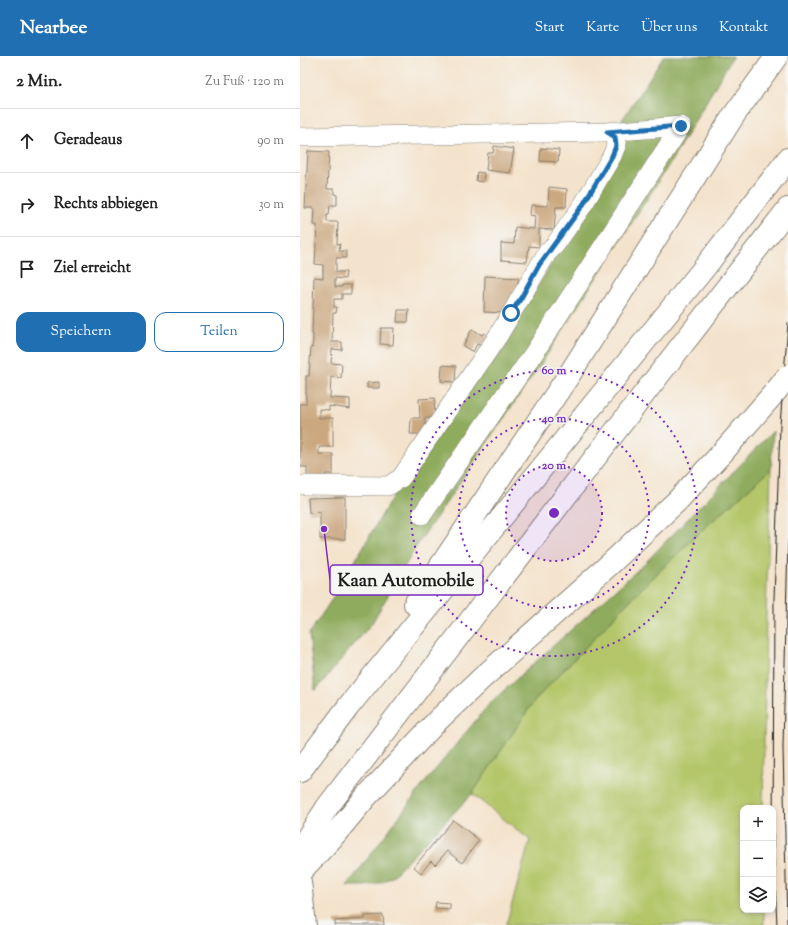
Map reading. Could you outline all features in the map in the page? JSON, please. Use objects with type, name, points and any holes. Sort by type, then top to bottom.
[{"type":"main road","points":[[734,115],[765,56]]},
{"type":"main road","points":[[348,708],[569,375],[734,115],[777,56]]},
{"type":"main road","points":[[300,771],[348,708],[705,268],[787,160]]},
{"type":"main road","points":[[300,849],[328,806],[647,390],[787,211]]},
{"type":"main road","points":[[300,872],[331,839],[365,798],[438,720],[672,505],[722,453],[782,384]]},
{"type":"main road","points":[[300,882],[305,925]]},
{"type":"lane","points":[[300,137],[607,132],[681,126],[534,353],[422,515]]},
{"type":"lane","points":[[300,485],[388,486],[401,478],[498,336],[539,265],[567,228],[612,156],[616,146],[615,137],[607,132]]},
{"type":"green space","points":[[664,56],[733,56],[672,160],[542,362],[416,547],[372,623],[315,691],[309,634],[338,590],[397,489],[504,341],[633,131],[622,120]]},
{"type":"green space","points":[[773,431],[771,469],[702,530],[642,588],[534,701],[472,794],[392,877],[380,883],[370,885],[347,886],[422,786],[490,703],[644,564]]},
{"type":"green space","points":[[771,469],[766,613],[763,805],[740,805],[740,913],[764,913],[764,925],[506,925],[530,840],[472,794],[534,701],[642,588],[702,530]]},
{"type":"building","points":[[494,146],[514,149],[510,173],[486,170],[488,153],[493,153]]},
{"type":"building","points":[[541,148],[559,150],[558,162],[540,161]]},
{"type":"building","points":[[308,151],[329,152],[327,189],[334,189],[334,194],[337,195],[337,205],[330,205],[329,215],[327,215],[327,222],[338,222],[337,244],[340,244],[339,251],[346,251],[346,258],[336,258],[336,272],[346,272],[345,279],[335,278],[335,287],[351,285],[351,294],[342,294],[342,299],[334,299],[334,307],[337,307],[336,313],[333,313],[332,342],[342,342],[342,350],[332,349],[331,363],[342,364],[341,378],[331,377],[330,398],[350,399],[350,409],[329,406],[329,410],[319,409],[319,418],[333,418],[333,447],[319,447],[319,454],[333,454],[333,474],[325,474],[325,481],[307,481],[307,467],[300,467],[300,404],[306,404],[306,376],[309,376],[311,347],[312,348],[313,341],[314,277],[323,278],[323,265],[315,264],[317,225],[313,225],[314,208],[305,208]]},
{"type":"building","points":[[477,172],[484,173],[483,182],[476,181]]},
{"type":"building","points":[[549,187],[567,189],[566,207],[556,207],[554,230],[539,229],[539,247],[529,246],[527,262],[501,260],[501,243],[514,244],[515,227],[534,229],[535,216],[530,215],[531,205],[548,206]]},
{"type":"building","points":[[485,276],[519,278],[506,313],[484,312]]},
{"type":"building","points":[[398,310],[409,310],[408,322],[397,322]]},
{"type":"building","points":[[381,328],[394,328],[393,345],[380,344]]},
{"type":"building","points":[[472,329],[482,335],[484,333],[489,336],[483,347],[477,344],[473,352],[463,346]]},
{"type":"building","points":[[442,365],[456,366],[455,382],[441,381]]},
{"type":"building","points":[[379,382],[379,388],[367,388],[367,383]]},
{"type":"building","points":[[435,398],[434,418],[425,418],[425,434],[410,434],[411,418],[420,418],[419,399]]},
{"type":"building","points":[[345,497],[345,539],[320,539],[320,512],[309,513],[308,498]]},
{"type":"building","points":[[453,820],[479,840],[462,863],[447,851],[435,865],[431,861],[421,873],[414,867]]},
{"type":"building","points":[[436,902],[450,903],[450,909],[435,908]]},
{"type":"building","points":[[383,915],[384,925],[335,925],[335,921],[365,919],[365,916]]},
{"type":"tram line","points":[[777,925],[773,843],[774,599],[780,425],[788,323]]},
{"type":"tram line","points":[[787,925],[783,747],[788,539]]},
{"type":"place","name":"Kaan Automobile","points":[[324,529]]},
{"type":"route","points":[[511,313],[539,265],[583,205],[612,156],[616,146],[615,137],[607,132],[681,126]]}]
